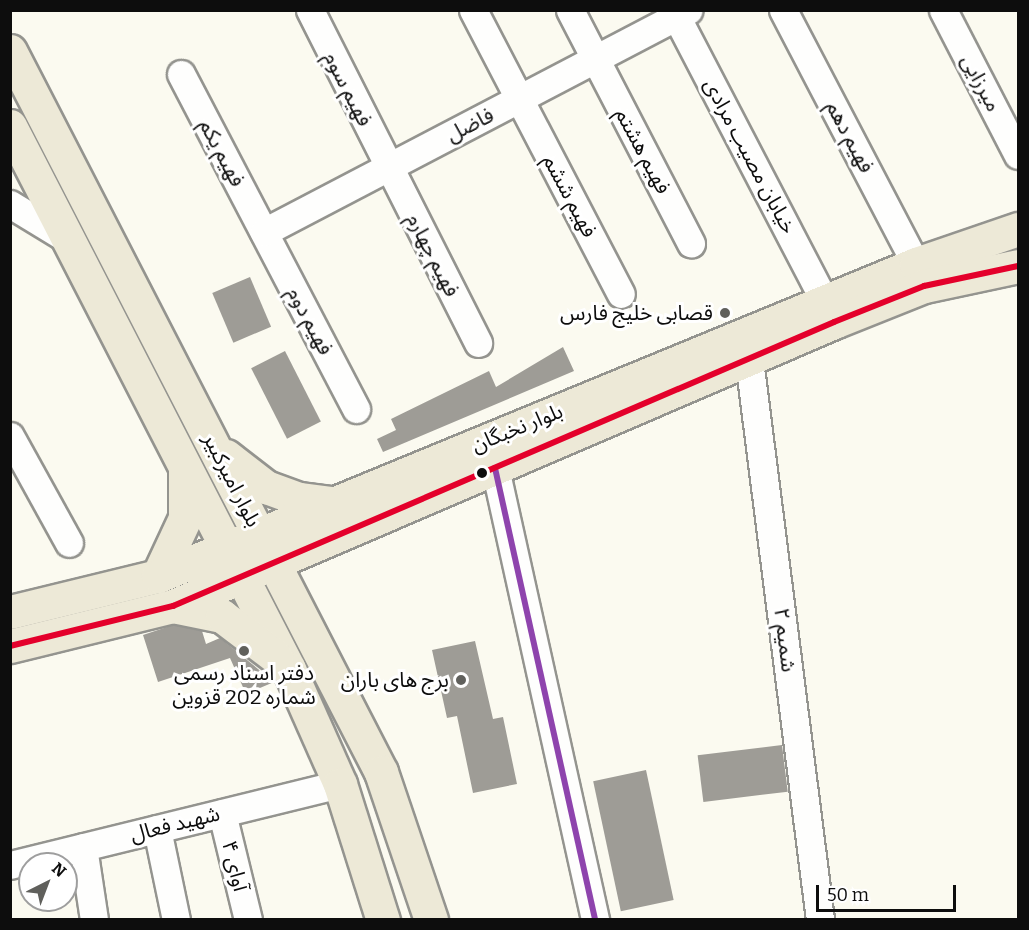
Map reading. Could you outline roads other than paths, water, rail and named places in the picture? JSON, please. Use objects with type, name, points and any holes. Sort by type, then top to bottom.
[{"type":"main road","name":"بلوار امیرکبیر","points":[[10,51],[216,447],[381,772],[431,920]]},
{"type":"main road","name":"بلوار امیرکبیر","points":[[10,126],[184,460],[289,669],[340,784],[382,920]]},
{"type":"main road","name":"بلوار نخبگان","points":[[10,646],[173,606],[749,360],[830,311],[916,264],[1018,229]]},
{"type":"main road","name":"بلوار نخبگان","points":[[10,612],[158,576],[334,503],[830,311],[924,286],[1018,266]]},
{"type":"main road","points":[[158,576],[185,518],[184,460],[206,467],[216,447],[237,468],[266,487],[299,500],[334,503]]},
{"type":"main road","points":[[173,606],[222,616],[289,669]]},
{"type":"street","name":"فهیم سوم","points":[[310,10],[388,167]]},
{"type":"street","name":"فهیم ششم","points":[[473,10],[621,294]]},
{"type":"street","name":"فهیم هشتم","points":[[570,10],[691,243]]},
{"type":"street","name":"فهیم دهم","points":[[783,10],[916,264]]},
{"type":"street","name":"میرزایی","points":[[943,10],[1018,155]]},
{"type":"street","name":"فاضل","points":[[264,232],[680,13]]},
{"type":"street","name":"خیابان مصیب مرادی","points":[[680,13],[830,311]]},
{"type":"street","name":"فهیم یکم","points":[[181,74],[264,232]]},
{"type":"street","name":"فهیم چهارم","points":[[388,167],[478,343]]},
{"type":"street","points":[[10,204],[69,240]]},
{"type":"street","name":"فهیم دوم","points":[[264,232],[356,409]]},
{"type":"street","name":"شمیم ۲","points":[[749,360],[820,920]]},
{"type":"street","points":[[10,436],[69,543]]},
{"type":"street","points":[[495,468],[595,920]]},
{"type":"street","name":"شهید فعال","points":[[10,865],[340,784]]},
{"type":"street","name":"آوای ۴","points":[[222,813],[248,920]]},
{"type":"street","points":[[157,829],[176,920]]},
{"type":"street","points":[[83,847],[94,920]]},
{"type":"place","name":"قصابی خلیج فارس","points":[[725,313]]},
{"type":"place","name":"دفتر اسناد رسمی شماره 202 قزوین","points":[[244,651]]},
{"type":"place","name":"برج های باران","points":[[461,680]]}]
